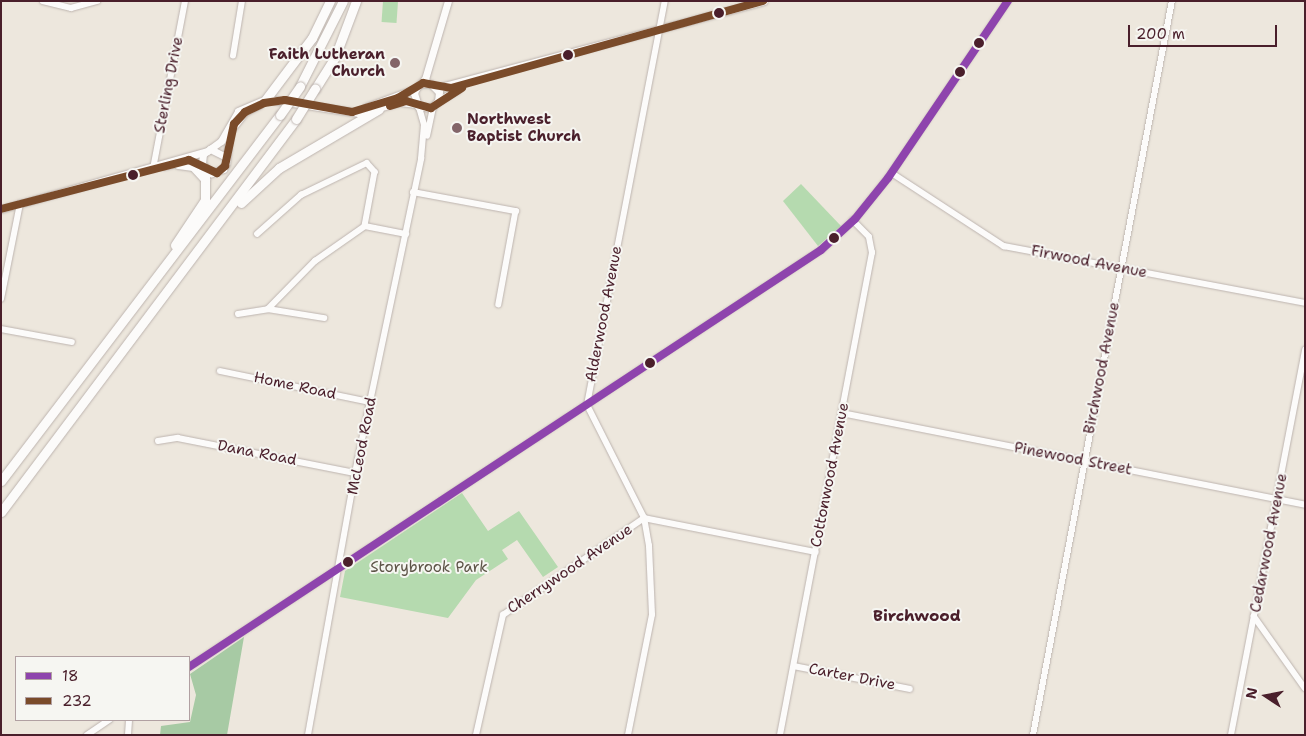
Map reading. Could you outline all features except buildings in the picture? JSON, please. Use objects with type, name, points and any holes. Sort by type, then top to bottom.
[{"type":"highway","points":[[266,99],[312,38],[330,1]]},
{"type":"highway","points":[[1,480],[280,115],[300,86],[343,1]]},
{"type":"highway","points":[[1,513],[296,119],[335,57],[356,1]]},
{"type":"highway","points":[[192,260],[230,215],[279,168],[379,109]]},
{"type":"highway","points":[[178,164],[196,169],[207,183]]},
{"type":"highway","points":[[122,321],[202,204],[207,183],[204,168]]},
{"type":"main road","points":[[418,106],[418,87],[432,58],[448,1]]},
{"type":"main road","points":[[352,112],[418,87],[436,87],[471,81],[764,1]]},
{"type":"main road","points":[[432,58],[436,104]]},
{"type":"main road","points":[[1,209],[156,168],[209,150],[221,141],[238,111],[266,99],[285,100],[352,112],[379,109],[406,101],[418,106],[436,104],[471,81]]},
{"type":"main road","points":[[156,168],[190,160],[204,168],[221,171],[226,157],[228,138],[239,117],[258,105],[285,100]]},
{"type":"main road","points":[[209,150],[226,157]]},
{"type":"main road","points":[[204,168],[209,150]]},
{"type":"street","points":[[43,1],[71,8],[97,1]]},
{"type":"street","name":"Sterling Drive","points":[[156,168],[185,1]]},
{"type":"street","points":[[233,56],[242,1]]},
{"type":"street","name":"Alderwood Avenue","points":[[586,405],[665,1]]},
{"type":"street","points":[[190,666],[807,261],[853,221],[892,172],[1008,1]]},
{"type":"street","name":"Birchwood Avenue","points":[[1033,735],[1172,1]]},
{"type":"street","name":"McLeod Road","points":[[308,735],[340,568],[355,473],[421,159],[436,104]]},
{"type":"street","name":"McLeod Road","points":[[418,106],[424,125],[421,159]]},
{"type":"street","points":[[257,234],[302,195],[367,163],[375,172],[365,226],[315,261],[268,309]]},
{"type":"street","name":"Firwood Avenue","points":[[892,172],[1004,246],[1305,303]]},
{"type":"street","points":[[414,192],[516,211],[499,304]]},
{"type":"street","points":[[1,299],[20,204]]},
{"type":"street","name":"Cottonwood Avenue","points":[[780,735],[872,253],[869,237],[853,221]]},
{"type":"street","points":[[365,226],[406,234]]},
{"type":"street","points":[[238,314],[268,309],[324,318]]},
{"type":"street","points":[[1,329],[72,342]]},
{"type":"street","name":"Cedarwood Avenue","points":[[1231,735],[1278,500],[1305,350]]},
{"type":"street","name":"Home Road","points":[[220,371],[370,402]]},
{"type":"street","points":[[586,405],[644,518],[653,580],[652,615],[628,735]]},
{"type":"street","name":"Pinewood Street","points":[[842,413],[1305,505]]},
{"type":"street","name":"Dana Road","points":[[158,441],[178,438],[355,473]]},
{"type":"street","name":"Cherrywood Avenue","points":[[476,735],[503,615],[644,518],[816,552]]},
{"type":"street","points":[[1254,616],[1305,688]]},
{"type":"street","name":"Carter Drive","points":[[794,666],[910,689]]},
{"type":"street","points":[[86,735],[107,721]]},
{"type":"street","points":[[128,735],[129,721]]},
{"type":"green space","points":[[383,1],[398,2],[396,23],[382,22]]},
{"type":"green space","points":[[801,184],[841,226],[818,246],[783,201]]},
{"type":"green space","name":"Storybrook Park","points":[[462,493],[488,531],[519,511],[558,567],[543,577],[517,540],[502,550],[508,559],[476,580],[448,618],[340,597],[345,571]]},
{"type":"green space","points":[[244,637],[227,735],[160,735],[161,726],[190,722],[196,695],[190,674]]},
{"type":"transit line","name":"232","points":[[1,209],[189,160],[217,173],[225,166],[234,124],[245,112],[264,103],[285,100],[352,112],[398,98],[423,83],[451,88],[763,1]]},
{"type":"transit line","name":"18","points":[[190,666],[821,250],[855,219],[888,178],[1008,1]]},
{"type":"transit line","name":"232","points":[[390,106],[406,101],[431,108],[462,88]]},
{"type":"place","name":"Faith Lutheran Church","points":[[395,63]]},
{"type":"place","name":"Northwest Baptist Church","points":[[457,128]]},
{"type":"district","name":"Birchwood","points":[[917,616]]}]
